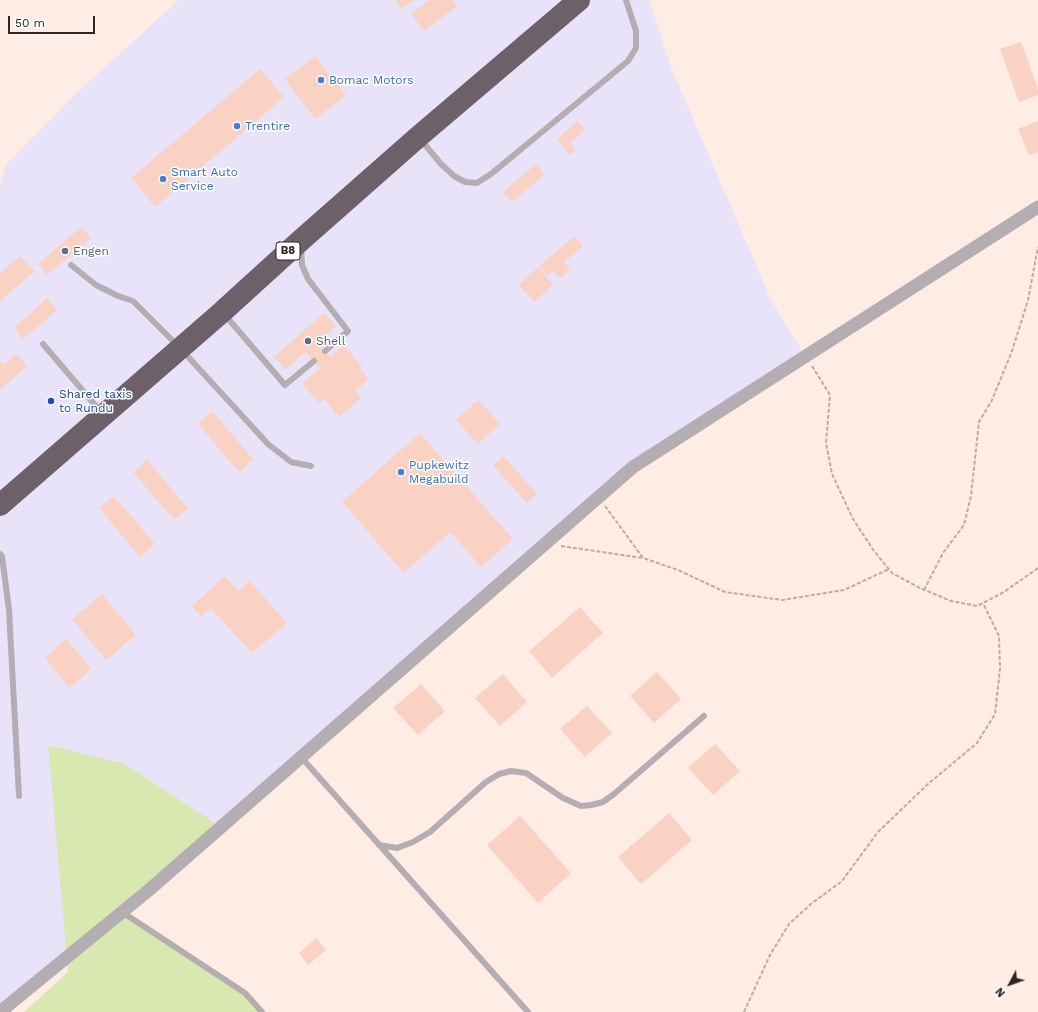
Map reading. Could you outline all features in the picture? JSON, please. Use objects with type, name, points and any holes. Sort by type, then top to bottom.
[{"type":"highway","name":"B8","points":[[0,505],[222,312],[418,137],[579,0]]},
{"type":"street","points":[[0,1012],[149,890],[633,467],[1038,207]]},
{"type":"lane","points":[[418,137],[441,164],[454,176],[465,182],[477,182],[491,174],[628,61],[636,48],[636,31],[626,0]]},
{"type":"lane","points":[[300,241],[302,265],[308,278],[348,331],[325,351]]},
{"type":"lane","points":[[71,265],[96,285],[132,301],[180,348],[268,444],[291,462],[311,466]]},
{"type":"lane","points":[[222,312],[285,386],[314,361]]},
{"type":"lane","points":[[43,344],[104,414]]},
{"type":"lane","points":[[0,554],[2,556],[2,568],[9,610],[19,796]]},
{"type":"lane","points":[[379,845],[397,848],[413,842],[430,832],[486,782],[499,774],[511,771],[526,773],[563,798],[581,806],[603,802],[704,716]]},
{"type":"lane","points":[[301,757],[528,1012]]},
{"type":"lane","points":[[122,912],[246,993],[262,1012]]},
{"type":"path","points":[[924,590],[943,553],[964,525],[971,496],[979,422],[992,400],[1012,351],[1028,300],[1038,247]]},
{"type":"path","points":[[805,356],[830,395],[826,443],[832,474],[853,519],[874,551],[892,573],[924,590],[951,601],[977,606],[1004,592],[1038,568]]},
{"type":"path","points":[[598,497],[643,558]]},
{"type":"path","points":[[544,544],[643,558],[678,570],[725,592],[782,600],[844,590],[889,569]]},
{"type":"path","points":[[744,1012],[770,955],[789,924],[811,904],[842,881],[878,832],[928,784],[977,743],[995,714],[1000,669],[999,636],[983,603]]},
{"type":"shaded area","points":[[179,0],[649,0],[671,67],[771,300],[805,356],[633,467],[0,1012],[0,186],[6,165],[74,95]]},
{"type":"green space","points":[[48,745],[125,764],[221,827],[122,912],[245,993],[262,1012],[24,1012],[68,972]]},
{"type":"building","points":[[396,0],[414,0],[402,9]]},
{"type":"building","points":[[429,0],[452,0],[457,6],[424,31],[411,14]]},
{"type":"building","points":[[1021,42],[1038,89],[1038,95],[1019,102],[1000,49]]},
{"type":"building","points":[[315,56],[346,95],[315,119],[285,79]]},
{"type":"building","points":[[260,69],[284,97],[155,207],[131,178]]},
{"type":"building","points":[[578,121],[585,130],[570,143],[576,149],[570,155],[557,139]]},
{"type":"building","points":[[1038,121],[1038,152],[1029,155],[1018,129]]},
{"type":"building","points":[[536,164],[545,174],[512,202],[503,192]]},
{"type":"building","points":[[81,227],[91,238],[47,275],[38,264]]},
{"type":"building","points":[[575,236],[583,246],[564,262],[570,270],[560,278],[553,271],[548,276],[539,266]]},
{"type":"building","points":[[20,256],[35,271],[0,301],[0,273]]},
{"type":"building","points":[[538,267],[553,285],[534,302],[519,285]]},
{"type":"building","points":[[47,298],[57,310],[23,339],[14,328]]},
{"type":"building","points":[[324,313],[336,326],[318,342],[330,357],[344,345],[362,367],[360,369],[369,379],[355,391],[361,398],[339,417],[324,399],[319,403],[302,384],[320,368],[306,352],[285,369],[274,357]]},
{"type":"building","points":[[17,354],[27,367],[0,389],[0,360],[4,365]]},
{"type":"building","points":[[478,400],[500,424],[478,444],[456,420]]},
{"type":"building","points":[[212,411],[253,459],[239,472],[198,424]]},
{"type":"building","points":[[420,433],[513,539],[481,567],[450,532],[404,573],[342,502]]},
{"type":"building","points":[[503,456],[537,494],[527,503],[493,465]]},
{"type":"building","points":[[147,460],[188,508],[174,520],[133,472]]},
{"type":"building","points":[[114,496],[155,544],[140,557],[99,508]]},
{"type":"building","points":[[225,576],[238,591],[250,581],[287,623],[252,653],[211,608],[201,616],[192,606]]},
{"type":"building","points":[[102,594],[136,635],[106,660],[72,619]]},
{"type":"building","points":[[580,607],[603,633],[552,678],[529,651]]},
{"type":"building","points":[[66,638],[91,669],[69,688],[45,658]]},
{"type":"building","points":[[657,672],[681,699],[654,723],[630,696]]},
{"type":"building","points":[[503,674],[527,702],[500,726],[475,698]]},
{"type":"building","points":[[421,684],[445,711],[418,735],[393,708]]},
{"type":"building","points":[[587,706],[612,733],[585,757],[560,729]]},
{"type":"building","points":[[715,744],[740,771],[713,795],[688,768]]},
{"type":"building","points":[[669,813],[692,840],[641,884],[618,857]]},
{"type":"building","points":[[520,816],[571,873],[538,903],[487,845]]},
{"type":"building","points":[[316,938],[326,950],[308,965],[299,953]]},
{"type":"place","name":"Bomac Motors","points":[[321,80]]},
{"type":"place","name":"Trentire","points":[[237,126]]},
{"type":"place","name":"Smart Auto Service","points":[[163,179]]},
{"type":"place","name":"Engen","points":[[65,251]]},
{"type":"place","name":"Shell","points":[[308,341]]},
{"type":"place","name":"Shared taxis to Rundu","points":[[51,401]]},
{"type":"place","name":"Pupkewitz Megabuild","points":[[401,472]]}]
